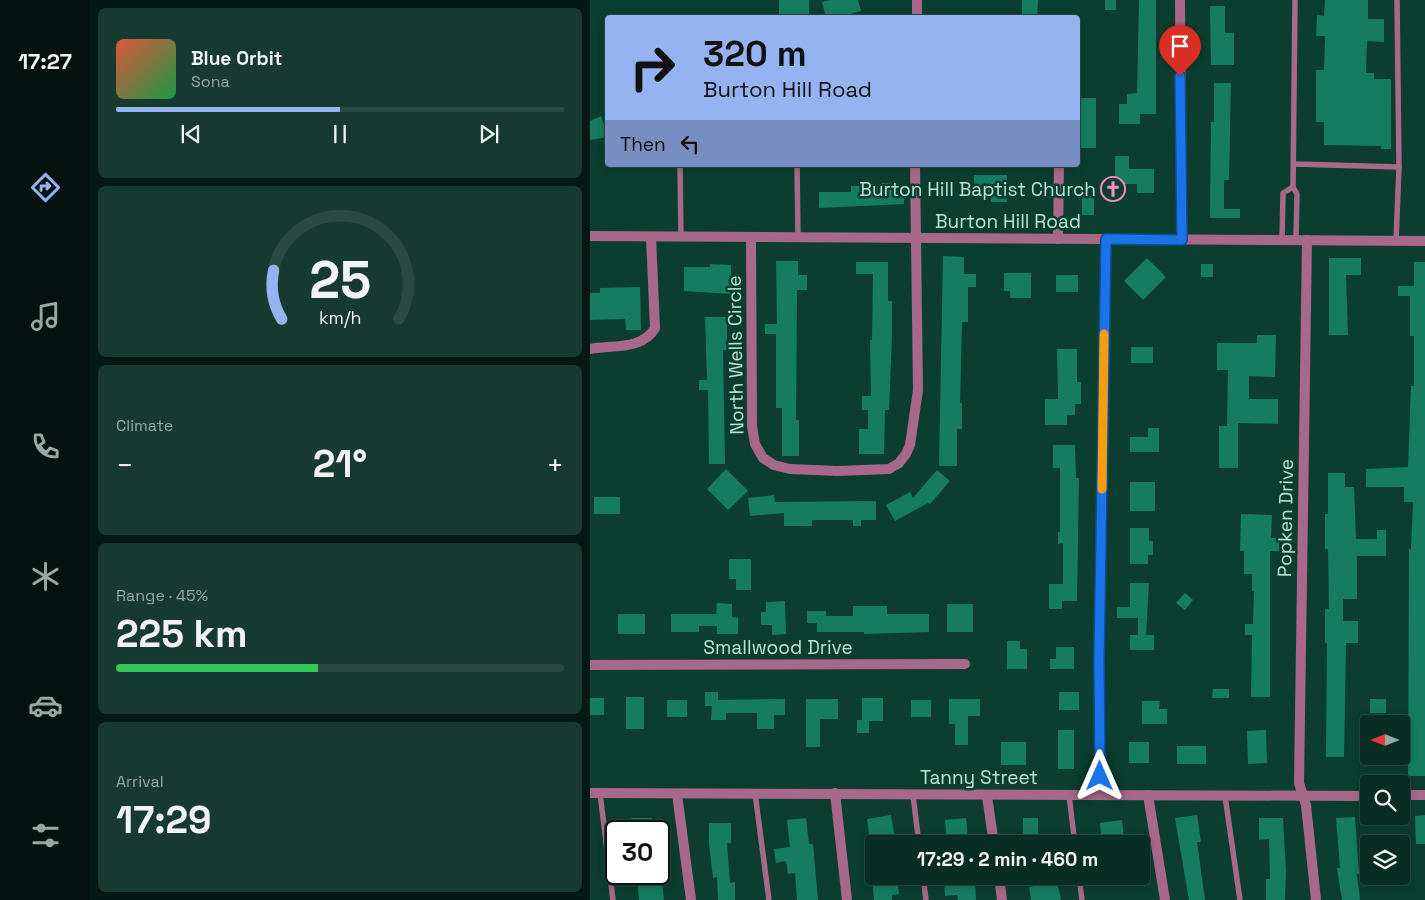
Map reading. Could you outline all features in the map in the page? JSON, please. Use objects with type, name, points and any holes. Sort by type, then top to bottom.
[{"type":"street","points":[[917,0],[917,15]]},
{"type":"street","points":[[1180,0],[1182,240]]},
{"type":"street","points":[[914,238],[915,167]]},
{"type":"street","points":[[1058,239],[1059,167]]},
{"type":"street","name":"Burton Hill Road","points":[[590,236],[1425,241]]},
{"type":"street","points":[[590,349],[634,345],[650,337],[655,328],[651,236]]},
{"type":"street","name":"North Wells Circle","points":[[751,237],[752,426],[758,453],[774,465],[837,471],[889,469],[899,463],[910,445],[918,390],[914,238]]},
{"type":"street","points":[[1100,795],[1099,660],[1106,239]]},
{"type":"street","name":"Popken Drive","points":[[1301,240],[1299,783],[1303,796],[1316,900]]},
{"type":"street","name":"Smallwood Drive","points":[[590,665],[965,664]]},
{"type":"street","name":"Tanny Street","points":[[595,793],[1360,796]]},
{"type":"street","points":[[835,793],[847,900]]},
{"type":"street","points":[[677,794],[691,900]]},
{"type":"street","points":[[1410,795],[1425,794]]},
{"type":"street","points":[[1148,795],[1165,900]]},
{"type":"street","points":[[987,796],[993,835]]},
{"type":"street","points":[[1000,885],[1002,900]]},
{"type":"lane","points":[[1295,0],[1294,164],[1292,187],[1297,194],[1301,240]]},
{"type":"lane","points":[[1396,242],[1399,166],[1397,0]]},
{"type":"lane","points":[[1294,164],[1399,166]]},
{"type":"lane","points":[[680,167],[681,237]]},
{"type":"lane","points":[[797,167],[798,237]]},
{"type":"lane","points":[[1282,240],[1283,193],[1292,187]]},
{"type":"lane","points":[[595,793],[613,900]]},
{"type":"lane","points":[[755,794],[769,900]]},
{"type":"lane","points":[[913,795],[918,835]]},
{"type":"lane","points":[[1069,795],[1074,835]]},
{"type":"lane","points":[[1225,796],[1240,900]]},
{"type":"lane","points":[[924,885],[926,900]]},
{"type":"lane","points":[[1080,885],[1082,900]]},
{"type":"building","points":[[779,0],[809,0],[809,15],[779,15]]},
{"type":"building","points":[[858,0],[861,11],[847,15],[825,15],[822,2]]},
{"type":"building","points":[[1022,0],[1038,0],[1037,15],[1022,15]]},
{"type":"building","points":[[1105,0],[1116,0],[1116,10],[1105,10]]},
{"type":"building","points":[[1139,0],[1156,0],[1156,114],[1140,114],[1140,124],[1119,124],[1119,104],[1127,104],[1127,94],[1137,93]]},
{"type":"building","points":[[1325,0],[1368,0],[1368,19],[1384,19],[1384,42],[1367,41],[1366,73],[1374,73],[1374,79],[1391,79],[1391,149],[1381,149],[1381,146],[1324,145],[1324,122],[1316,122],[1316,70],[1324,70],[1325,36],[1316,36],[1317,15],[1324,16]]},
{"type":"building","points":[[1210,6],[1225,6],[1225,33],[1234,33],[1234,65],[1211,65]]},
{"type":"building","points":[[1214,83],[1231,83],[1229,180],[1224,180],[1224,209],[1240,209],[1240,218],[1210,218],[1211,122],[1214,122]]},
{"type":"building","points":[[1080,98],[1096,98],[1096,148],[1080,148]]},
{"type":"building","points":[[601,116],[605,128],[605,138],[590,140],[590,121]]},
{"type":"building","points":[[1115,156],[1129,156],[1129,169],[1154,169],[1154,193],[1137,193],[1137,184],[1115,184]]},
{"type":"building","points":[[974,175],[1007,175],[1007,202],[991,202],[991,196],[974,196]]},
{"type":"building","points":[[881,183],[897,183],[897,194],[904,194],[904,204],[819,208],[819,192],[851,192],[851,186],[881,186]]},
{"type":"building","points":[[1082,196],[1094,196],[1094,215],[1082,215]]},
{"type":"building","points":[[943,256],[964,257],[964,274],[976,274],[976,287],[968,287],[968,322],[962,322],[960,403],[962,403],[962,429],[957,429],[957,466],[939,466]]},
{"type":"building","points":[[1147,258],[1166,277],[1143,300],[1124,281]]},
{"type":"building","points":[[1329,258],[1361,258],[1361,275],[1346,275],[1348,335],[1329,335]]},
{"type":"building","points":[[776,261],[798,261],[798,275],[807,275],[807,290],[797,290],[796,420],[799,420],[799,456],[782,456],[782,408],[776,408],[776,334],[765,334],[765,324],[777,324]]},
{"type":"building","points":[[856,262],[888,262],[888,301],[892,301],[892,336],[889,410],[885,410],[884,454],[859,454],[859,429],[868,429],[868,410],[862,410],[862,396],[871,396],[870,340],[872,340],[873,274],[856,274]]},
{"type":"building","points":[[1414,262],[1425,262],[1425,776],[1408,775],[1408,765],[1410,765],[1409,549],[1411,549],[1413,502],[1404,502],[1404,487],[1366,487],[1366,469],[1408,467],[1411,386],[1414,386],[1414,336],[1410,336],[1410,296],[1398,296],[1398,286],[1414,286]]},
{"type":"building","points":[[710,264],[731,265],[731,294],[684,291],[684,267],[710,267]]},
{"type":"building","points":[[1201,264],[1213,264],[1213,277],[1201,277]]},
{"type":"building","points":[[1004,273],[1031,273],[1031,298],[1010,298],[1010,291],[1004,291]]},
{"type":"building","points":[[1056,275],[1078,275],[1078,292],[1056,292]]},
{"type":"building","points":[[640,287],[641,330],[626,330],[625,319],[590,320],[590,293],[600,293],[600,288]]},
{"type":"building","points":[[705,317],[727,317],[727,350],[723,350],[725,464],[709,464],[708,390],[699,390],[699,380],[707,380]]},
{"type":"building","points":[[1257,335],[1276,335],[1275,377],[1249,376],[1249,399],[1278,399],[1278,424],[1238,423],[1238,468],[1219,468],[1219,426],[1227,426],[1228,370],[1217,370],[1217,343],[1257,343]]},
{"type":"building","points":[[1131,347],[1153,347],[1153,363],[1131,363]]},
{"type":"building","points":[[1057,349],[1077,349],[1077,382],[1081,382],[1081,404],[1075,404],[1075,415],[1067,415],[1067,425],[1045,425],[1045,399],[1058,399]]},
{"type":"building","points":[[1148,428],[1159,428],[1159,452],[1130,452],[1130,437],[1148,437]]},
{"type":"building","points":[[1053,445],[1075,445],[1076,478],[1079,478],[1077,601],[1062,601],[1062,609],[1049,609],[1049,584],[1063,584],[1063,543],[1058,544],[1058,532],[1060,532],[1060,468],[1053,468]]},
{"type":"building","points":[[726,469],[748,491],[728,510],[707,489]]},
{"type":"building","points":[[937,470],[950,481],[930,504],[928,503],[895,521],[886,505],[910,492],[913,498]]},
{"type":"building","points":[[1328,473],[1345,473],[1345,487],[1354,487],[1356,539],[1377,539],[1377,530],[1386,530],[1386,556],[1357,556],[1357,599],[1343,599],[1343,621],[1358,621],[1358,643],[1346,643],[1344,757],[1326,757],[1327,643],[1325,643],[1325,609],[1329,609],[1328,549],[1325,549],[1325,514],[1328,514]]},
{"type":"building","points":[[1130,482],[1155,482],[1155,511],[1130,511]]},
{"type":"building","points":[[774,495],[775,502],[876,501],[876,520],[861,520],[861,526],[853,526],[853,520],[812,520],[812,526],[784,526],[784,513],[750,516],[748,498]]},
{"type":"building","points":[[594,497],[620,497],[620,514],[594,514]]},
{"type":"building","points":[[1241,514],[1272,515],[1271,538],[1279,538],[1279,551],[1270,551],[1270,697],[1251,697],[1252,635],[1245,635],[1245,624],[1253,624],[1254,591],[1252,591],[1252,574],[1244,574],[1244,551],[1240,551]]},
{"type":"building","points":[[1130,528],[1149,528],[1149,541],[1153,541],[1153,555],[1148,555],[1148,564],[1130,564]]},
{"type":"building","points":[[729,559],[751,559],[751,590],[736,590],[736,579],[729,579]]},
{"type":"building","points":[[1130,583],[1149,583],[1146,635],[1154,635],[1154,650],[1130,650],[1130,635],[1138,635],[1138,618],[1117,618],[1117,607],[1130,607]]},
{"type":"building","points":[[1185,593],[1193,600],[1185,610],[1176,603]]},
{"type":"building","points":[[785,601],[786,634],[772,635],[772,625],[761,625],[761,612],[766,612],[766,602]]},
{"type":"building","points":[[717,603],[732,604],[732,617],[738,618],[738,634],[717,634],[717,626],[699,626],[699,632],[671,632],[671,614],[716,614]]},
{"type":"building","points":[[947,604],[973,604],[973,632],[947,632]]},
{"type":"building","points":[[853,606],[887,606],[887,614],[929,614],[929,632],[864,634],[864,632],[817,632],[817,623],[807,623],[807,611],[826,611],[826,616],[853,616]]},
{"type":"building","points":[[618,614],[645,614],[645,634],[618,634]]},
{"type":"building","points":[[1007,641],[1020,641],[1020,649],[1027,649],[1027,669],[1007,669]]},
{"type":"building","points":[[1056,647],[1074,647],[1074,669],[1050,669],[1050,659],[1056,659]]},
{"type":"building","points":[[1213,689],[1229,689],[1229,698],[1212,698]]},
{"type":"building","points":[[705,692],[718,692],[718,700],[785,699],[785,715],[774,715],[774,729],[757,729],[757,713],[726,713],[726,720],[711,720],[712,706],[705,706]]},
{"type":"building","points":[[1059,692],[1079,692],[1079,710],[1059,710]]},
{"type":"building","points":[[626,697],[644,697],[644,729],[626,729]]},
{"type":"building","points":[[590,698],[604,698],[604,715],[590,715]]},
{"type":"building","points":[[862,698],[883,698],[883,721],[869,721],[869,733],[857,733],[857,720],[862,720]]},
{"type":"building","points":[[806,699],[838,699],[838,719],[820,719],[820,747],[806,747]]},
{"type":"building","points":[[949,699],[980,699],[980,716],[968,716],[968,745],[955,745],[955,724],[949,724]]},
{"type":"building","points":[[1370,699],[1386,699],[1386,713],[1370,713]]},
{"type":"building","points":[[667,700],[687,700],[687,717],[667,717]]},
{"type":"building","points":[[911,700],[931,700],[931,717],[911,717]]},
{"type":"building","points":[[1142,701],[1160,701],[1159,709],[1167,709],[1167,724],[1142,724]]},
{"type":"building","points":[[1058,730],[1074,730],[1074,769],[1058,769]]},
{"type":"building","points":[[1266,730],[1267,763],[1248,764],[1247,731]]},
{"type":"building","points":[[1001,742],[1026,742],[1026,765],[1001,765]]},
{"type":"building","points":[[1129,742],[1149,742],[1149,763],[1129,763]]},
{"type":"building","points":[[1177,746],[1206,746],[1206,764],[1177,764]]},
{"type":"building","points":[[891,815],[894,835],[869,835],[867,819]]},
{"type":"building","points":[[1197,815],[1201,842],[1197,842],[1205,900],[1189,900],[1175,818]]},
{"type":"building","points":[[1425,815],[1425,844],[1416,844],[1415,816]]},
{"type":"building","points":[[1355,817],[1360,900],[1342,900],[1337,868],[1340,868],[1336,818]]},
{"type":"building","points":[[631,818],[652,818],[652,820],[631,820]]},
{"type":"building","points":[[806,818],[809,844],[813,844],[818,900],[797,900],[795,873],[788,874],[786,861],[776,863],[774,849],[790,847],[787,820]]},
{"type":"building","points":[[966,818],[968,835],[946,835],[945,820]]},
{"type":"building","points":[[1023,818],[1038,818],[1038,835],[1023,835]]},
{"type":"building","points":[[1259,818],[1283,818],[1286,871],[1285,900],[1266,900],[1266,879],[1270,879],[1269,839],[1259,840]]},
{"type":"building","points":[[1122,820],[1123,835],[1101,835],[1100,823]]},
{"type":"building","points":[[709,823],[731,823],[731,843],[727,843],[730,883],[735,882],[735,900],[718,900],[717,877],[713,878]]},
{"type":"building","points":[[638,885],[662,885],[664,900],[639,900]]},
{"type":"building","points":[[873,885],[898,885],[899,894],[892,895],[892,900],[874,900]]},
{"type":"building","points":[[944,885],[975,885],[976,900],[958,900],[957,895],[945,896]]},
{"type":"building","points":[[1058,885],[1061,900],[1031,900],[1029,887]]},
{"type":"slow traffic","points":[[1102,489],[1104,334]]},
{"type":"place","name":"Burton Hill Baptist Church","points":[[1113,189]]},
{"type":"route","points":[[1100,776],[1099,660],[1106,239],[1182,240],[1180,76]]}]
